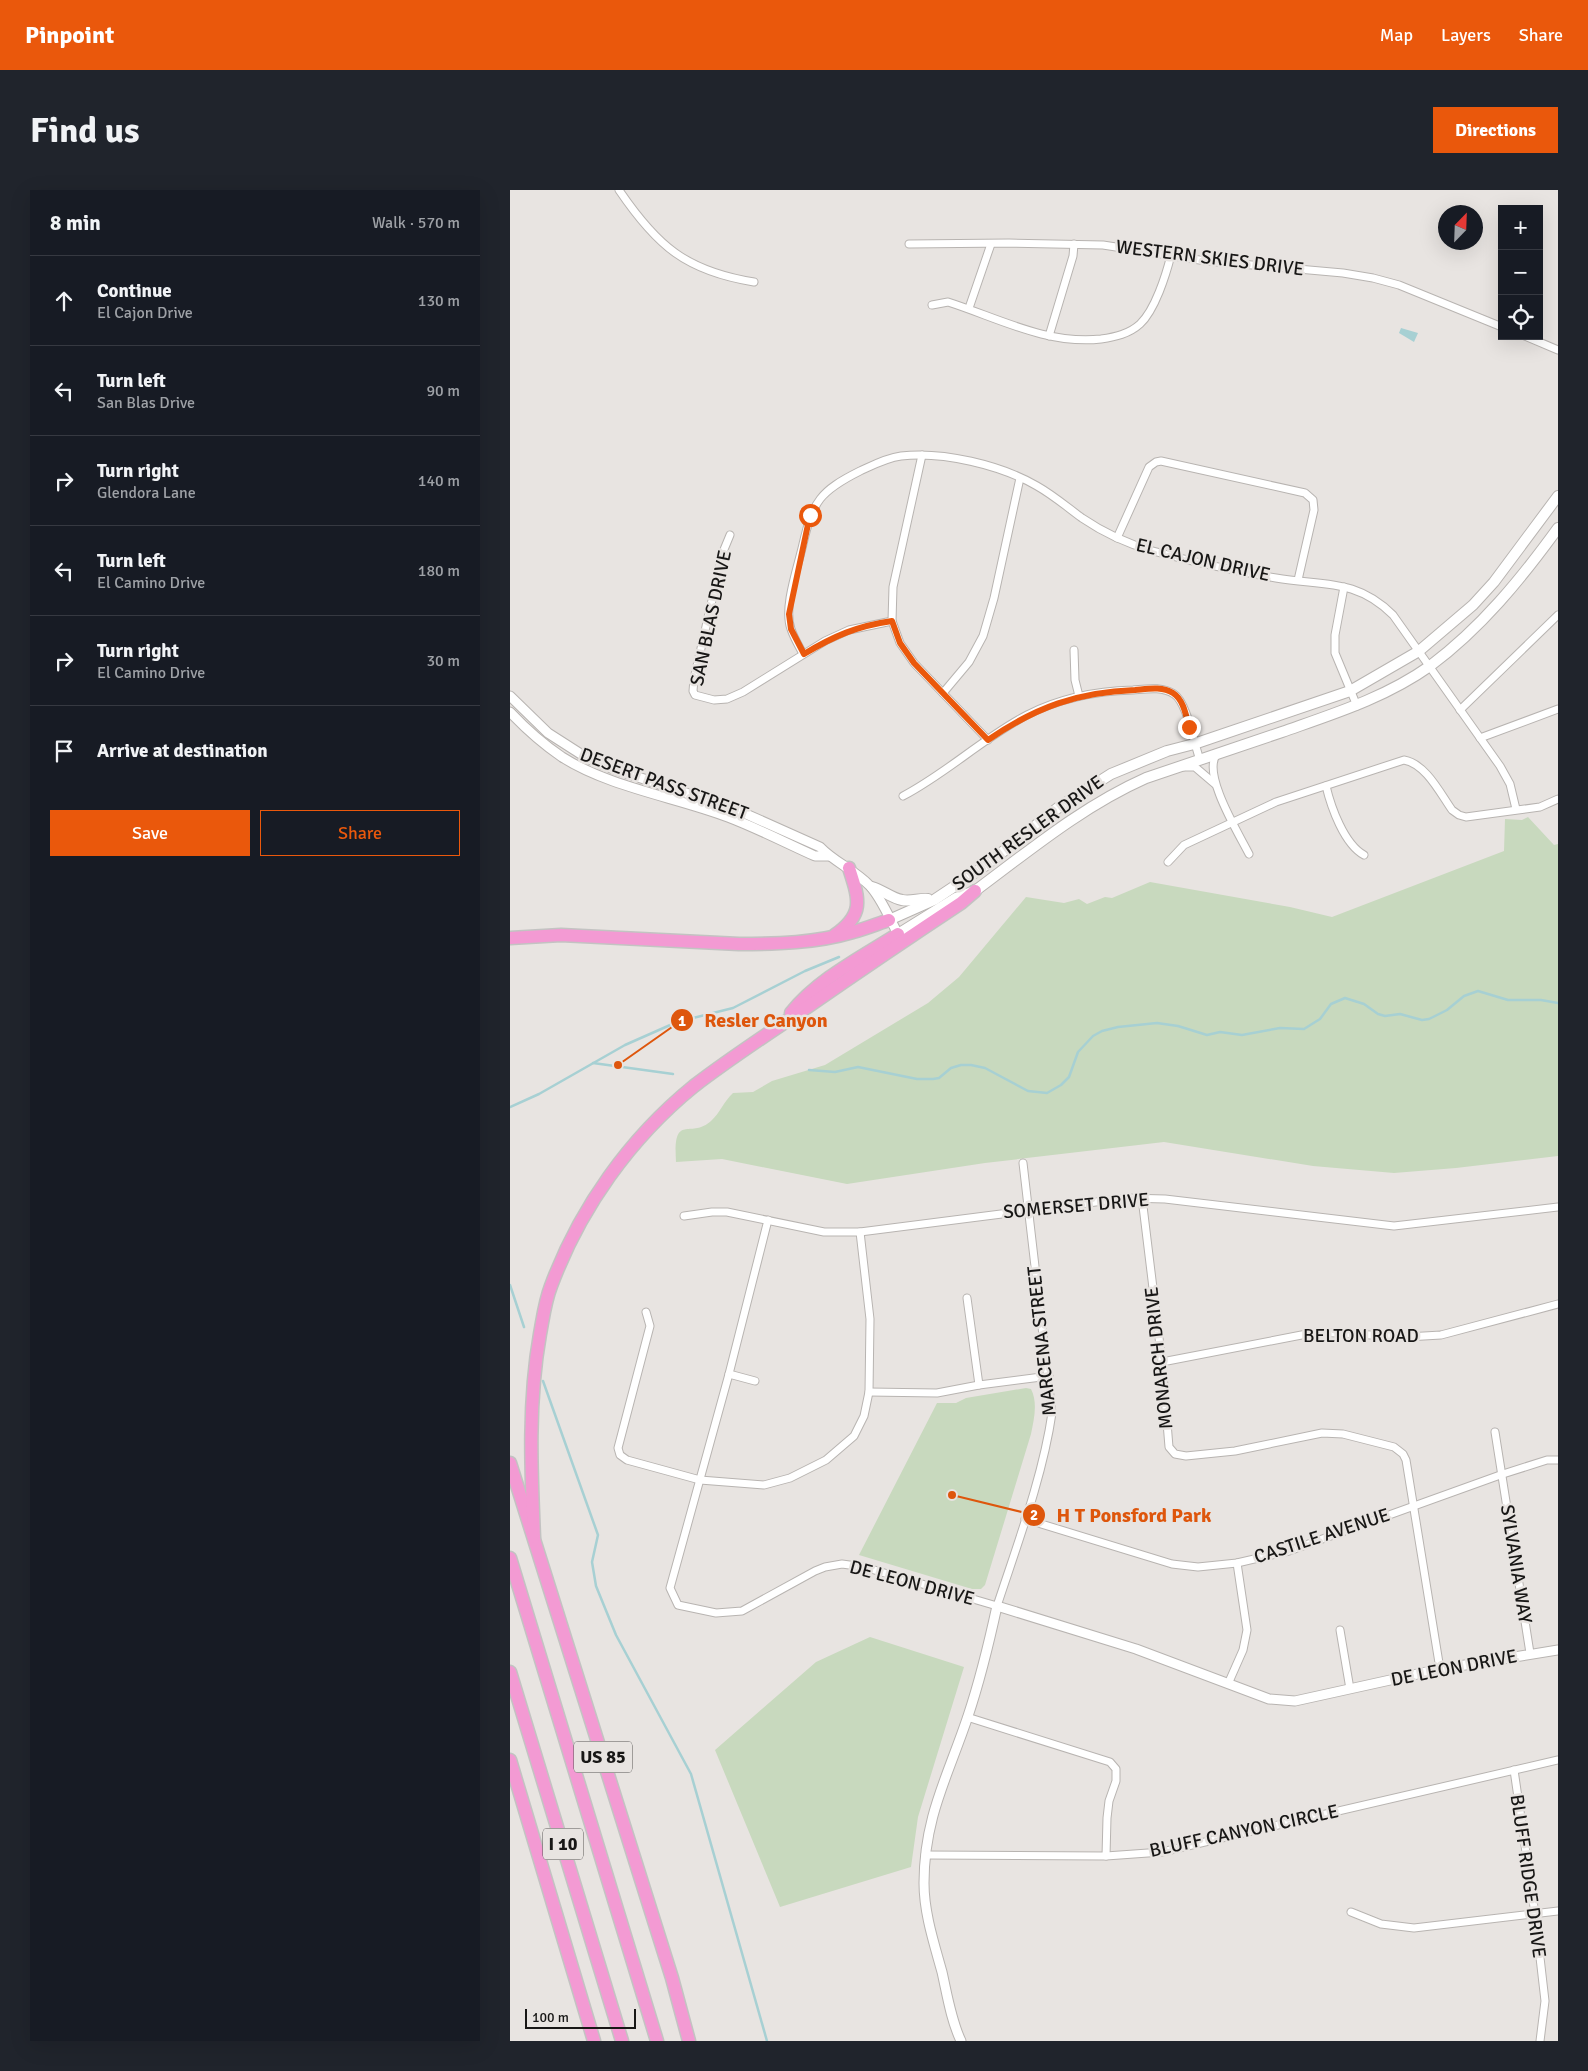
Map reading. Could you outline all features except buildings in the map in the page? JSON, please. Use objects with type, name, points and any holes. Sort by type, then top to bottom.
[{"type":"highway","points":[[833,936],[848,926],[855,916],[858,906],[857,892],[849,868]]},
{"type":"highway","points":[[534,1537],[530,1421],[538,1343],[551,1286],[573,1237],[607,1178],[626,1153],[693,1088],[737,1054],[975,891]]},
{"type":"highway","points":[[510,938],[561,935],[738,944],[792,942],[853,932],[889,920]]},
{"type":"highway","points":[[784,1023],[801,1000],[823,983],[898,934]]},
{"type":"highway","name":"US 85","points":[[510,1463],[672,1978],[688,2038]]},
{"type":"highway","name":"I 10","points":[[510,1558],[657,2041]]},
{"type":"highway","name":"I 10","points":[[510,1672],[622,2041]]},
{"type":"highway","points":[[510,1760],[594,2041]]},
{"type":"main road","name":"SOUTH RESLER DRIVE","points":[[889,920],[934,900],[986,865],[1059,808],[1092,785],[1139,761],[1350,691],[1419,651],[1484,594],[1515,556],[1558,496]]},
{"type":"main road","name":"SOUTH RESLER DRIVE","points":[[898,934],[956,898],[975,891],[1094,805],[1117,791],[1146,778],[1357,706],[1429,667],[1460,642],[1487,616],[1529,568],[1558,528]]},
{"type":"main road","points":[[872,887],[880,889],[894,898],[905,901],[934,900]]},
{"type":"street","points":[[619,190],[636,216],[669,250],[711,273],[754,282]]},
{"type":"street","name":"WESTERN SKIES DRIVE","points":[[909,244],[1074,244],[1114,246],[1206,261],[1343,273],[1373,278],[1428,296],[1498,325]]},
{"type":"street","points":[[969,308],[990,244]]},
{"type":"street","points":[[1049,336],[1073,256],[1074,244]]},
{"type":"street","points":[[932,305],[948,302],[1049,336],[1073,340],[1090,340],[1121,335],[1134,328],[1150,311],[1171,255]]},
{"type":"street","points":[[1534,340],[1558,350]]},
{"type":"street","points":[[922,455],[893,587],[892,621],[904,650],[914,663],[988,740]]},
{"type":"street","name":"EL CAJON DRIVE","points":[[804,654],[791,629],[789,614],[808,521],[814,506],[822,496],[837,483],[890,458],[922,455],[988,466],[1035,485],[1055,497],[1082,518],[1117,538],[1155,552],[1266,576],[1344,587],[1365,593],[1393,615],[1480,738],[1505,774],[1510,784],[1516,809]]},
{"type":"street","points":[[1117,538],[1146,472],[1156,462],[1161,461],[1305,493],[1313,500],[1314,510],[1298,580]]},
{"type":"street","points":[[943,693],[969,662],[985,630],[994,598],[1020,478]]},
{"type":"street","name":"SAN BLAS DRIVE","points":[[730,536],[723,552],[694,679],[694,693],[698,696],[714,700],[727,699],[743,692],[804,654],[849,630],[892,621]]},
{"type":"street","points":[[1344,587],[1334,645],[1338,661],[1357,706]]},
{"type":"street","points":[[1460,710],[1558,615]]},
{"type":"street","points":[[1074,650],[1075,680],[1079,696]]},
{"type":"street","points":[[903,796],[1026,716],[1079,696],[1112,691],[1158,689],[1174,694],[1182,704],[1200,760]]},
{"type":"street","name":"DESERT PASS STREET","points":[[510,696],[548,733],[587,758],[611,768],[691,793],[737,810],[820,847],[829,856],[849,868],[872,887],[898,934]]},
{"type":"street","points":[[1480,738],[1558,709]]},
{"type":"street","name":"DESERT PASS STREET","points":[[510,712],[542,742],[563,758],[607,778],[728,817],[815,856],[829,856]]},
{"type":"street","points":[[1218,754],[1213,762],[1215,784],[1249,854]]},
{"type":"street","points":[[1168,862],[1184,845],[1276,802],[1404,760],[1414,762],[1421,768],[1452,810],[1466,817],[1540,806],[1558,799]]},
{"type":"street","points":[[1180,766],[1195,767],[1215,784]]},
{"type":"street","points":[[1326,786],[1337,819],[1353,846],[1364,855]]},
{"type":"street","points":[[688,803],[691,793]]},
{"type":"street","name":"MARCENA STREET","points":[[961,2041],[927,1914],[924,1885],[925,1855],[930,1824],[940,1788],[967,1717],[987,1651],[997,1606],[1025,1519],[1049,1433],[1052,1413],[1022,1163]]},
{"type":"street","name":"SOMERSET DRIVE","points":[[684,1216],[719,1212],[824,1232],[860,1232],[1028,1209],[1127,1198],[1165,1199],[1394,1226],[1558,1207]]},
{"type":"street","name":"MONARCH DRIVE","points":[[1142,1198],[1162,1362],[1169,1448],[1175,1454],[1186,1456],[1235,1451],[1322,1433],[1343,1434],[1394,1447],[1403,1454],[1406,1460],[1440,1669]]},
{"type":"street","name":"DE LEON DRIVE","points":[[768,1220],[670,1588],[678,1604],[716,1613],[742,1611],[814,1571],[842,1564],[864,1567],[1136,1649],[1269,1699],[1283,1701],[1295,1701],[1440,1669],[1558,1650]]},
{"type":"street","points":[[646,1312],[650,1326],[618,1448],[620,1455],[627,1460],[700,1480],[764,1484],[790,1478],[826,1460],[854,1436],[864,1416],[869,1392],[870,1319],[860,1232]]},
{"type":"street","points":[[967,1298],[979,1385]]},
{"type":"street","name":"BELTON ROAD","points":[[1162,1362],[1317,1332],[1407,1337],[1441,1335],[1558,1304]]},
{"type":"street","points":[[728,1374],[755,1381]]},
{"type":"street","points":[[869,1392],[937,1393],[979,1385],[1049,1376]]},
{"type":"street","name":"SYLVANIA WAY","points":[[1495,1432],[1530,1654]]},
{"type":"street","name":"CASTILE AVENUE","points":[[1025,1519],[1172,1564],[1198,1567],[1237,1563],[1289,1550],[1503,1474],[1547,1460],[1558,1460]]},
{"type":"street","points":[[1228,1684],[1243,1650],[1247,1630],[1237,1563]]},
{"type":"street","points":[[1340,1630],[1350,1689]]},
{"type":"street","points":[[967,1717],[1110,1762],[1116,1769],[1116,1775],[1107,1818],[1106,1856]]},
{"type":"street","name":"BLUFF CANYON CIRCLE","points":[[925,1855],[1106,1856],[1162,1852],[1558,1760]]},
{"type":"street","name":"BLUFF RIDGE DRIVE","points":[[1514,1770],[1535,1914],[1545,2001],[1540,2041]]},
{"type":"street","points":[[1351,1912],[1381,1924],[1414,1928],[1558,1911]]},
{"type":"green space","points":[[1528,817],[1554,845],[1558,844],[1558,1156],[1394,1173],[1313,1166],[1164,1142],[985,1163],[847,1184],[722,1159],[676,1162],[677,1137],[680,1132],[703,1126],[711,1121],[733,1093],[753,1092],[772,1081],[825,1065],[928,1003],[959,977],[1026,897],[1064,903],[1079,899],[1087,904],[1105,897],[1112,898],[1150,882],[1290,907],[1332,917],[1504,851],[1505,819],[1522,820]]},
{"type":"green space","points":[[1026,1388],[1031,1389],[1034,1400],[1035,1411],[1031,1434],[985,1585],[981,1589],[972,1589],[859,1555],[937,1403],[956,1403],[966,1398]]},
{"type":"green space","points":[[870,1637],[964,1667],[918,1817],[911,1867],[780,1907],[715,1750],[816,1662]]},
{"type":"water","points":[[1401,328],[1418,333],[1414,342],[1399,333]]},
{"type":"waterway","points":[[510,1107],[539,1094],[625,1045],[677,1022],[733,1008],[805,971],[839,957]]},
{"type":"waterway","points":[[809,1070],[835,1072],[858,1067],[917,1079],[933,1079],[939,1078],[951,1068],[971,1065],[985,1068],[1028,1091],[1047,1093],[1061,1085],[1069,1077],[1078,1052],[1093,1036],[1102,1031],[1118,1027],[1157,1023],[1178,1026],[1207,1035],[1220,1032],[1242,1035],[1280,1028],[1304,1029],[1320,1019],[1331,1004],[1345,998],[1364,1004],[1378,1014],[1385,1016],[1400,1014],[1422,1020],[1429,1019],[1447,1010],[1464,996],[1478,991],[1508,1000],[1541,1000],[1558,1003]]},
{"type":"waterway","points":[[593,1063],[673,1074]]},
{"type":"waterway","points":[[510,1285],[524,1327]]},
{"type":"waterway","points":[[543,1381],[598,1535],[592,1562],[596,1586],[616,1635],[691,1774],[767,2041]]},
{"type":"place","name":"Resler Canyon","points":[[618,1065]]},
{"type":"place","name":"H T Ponsford Park","points":[[952,1495]]},
{"type":"route","points":[[810,515],[789,614],[791,629],[804,654],[825,641],[849,630],[892,621],[900,643],[914,663],[988,740],[1007,727],[1043,708],[1079,696],[1112,691],[1163,689],[1174,694],[1182,704],[1189,727]]}]
